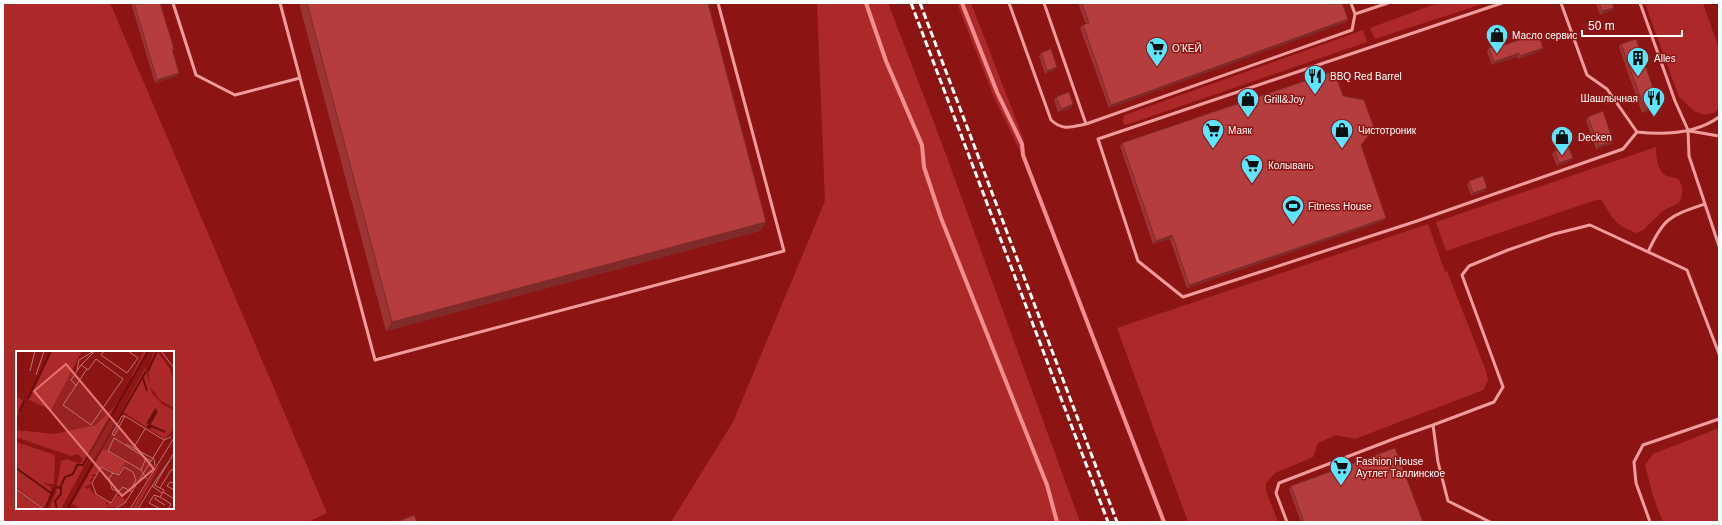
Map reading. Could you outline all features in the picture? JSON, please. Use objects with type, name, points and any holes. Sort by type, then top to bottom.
[{"type":"lane","points":[[173,3],[196,75],[235,95],[300,78]]},
{"type":"lane","points":[[280,3],[375,360],[784,251],[718,3]]},
{"type":"lane","points":[[1009,3],[1051,120],[1058,126],[1067,129],[1086,124],[1352,30],[1356,14],[1351,3]]},
{"type":"lane","points":[[1044,3],[1086,124]]},
{"type":"lane","points":[[1356,14],[1388,3]]},
{"type":"lane","points":[[1502,3],[1098,139],[1138,261],[1183,296],[1416,221],[1624,149],[1637,132]]},
{"type":"lane","points":[[1561,3],[1587,75],[1607,89],[1637,132],[1659,134],[1688,130],[1710,123],[1719,117]]},
{"type":"lane","points":[[1640,3],[1675,101],[1688,130],[1690,156],[1719,246]]},
{"type":"lane","points":[[1688,130],[1719,136]]},
{"type":"lane","points":[[1648,252],[1663,223],[1675,214],[1705,204]]},
{"type":"lane","points":[[1287,522],[1276,493],[1279,483],[1494,402],[1503,387],[1462,275],[1469,266],[1508,250],[1554,234],[1590,225],[1686,270],[1719,354]]},
{"type":"lane","points":[[1650,522],[1636,483],[1634,462],[1643,445],[1719,419]]},
{"type":"lane","points":[[1433,425],[1438,462],[1448,501],[1490,522]]},
{"type":"shaded area","points":[[3,3],[110,3],[327,513],[308,522],[3,522]]},
{"type":"shaded area","points":[[817,3],[888,3],[938,133],[1080,522],[671,522],[733,422],[825,201]]},
{"type":"shaded area","points":[[957,3],[971,3],[1023,138],[1025,151],[1021,153],[993,95]]},
{"type":"shaded area","points":[[1438,3],[1485,3],[1375,39],[1370,28]]},
{"type":"shaded area","points":[[1645,3],[1703,3],[1719,49],[1719,109],[1714,113],[1704,115],[1694,111],[1679,97]]},
{"type":"shaded area","points":[[1363,30],[1367,42],[1129,124],[1125,125],[1122,121],[1125,115]]},
{"type":"shaded area","points":[[1656,147],[1660,169],[1666,176],[1679,179],[1682,188],[1682,196],[1679,203],[1664,210],[1643,230],[1636,233],[1618,224],[1602,200],[1596,200],[1446,251],[1436,222]]},
{"type":"shaded area","points":[[1428,224],[1445,272],[1447,271],[1486,371],[1488,380],[1483,390],[1355,439],[1336,435],[1318,443],[1313,457],[1275,473],[1266,483],[1266,491],[1278,522],[1188,522],[1117,328]]},
{"type":"shaded area","points":[[1719,428],[1719,522],[1663,522],[1654,499],[1645,465],[1653,454]]},
{"type":"building","points":[[134,3],[160,3],[174,49],[172,49],[179,73],[157,80]]},
{"type":"building","points":[[307,3],[708,3],[766,222],[392,322]]},
{"type":"building","name":"О’КЕЙ","points":[[1082,3],[1342,3],[1348,19],[1111,105],[1083,25],[1089,23]]},
{"type":"building","points":[[1599,3],[1612,3],[1614,8],[1602,11]]},
{"type":"building","points":[[1538,33],[1543,48],[1520,56],[1519,53],[1494,62],[1489,48],[1505,43],[1505,45]]},
{"type":"building","name":"Alles","points":[[1636,39],[1659,105],[1645,110],[1621,44]]},
{"type":"building","points":[[1051,49],[1057,67],[1047,71],[1041,53]]},
{"type":"building","name":"Колывань","points":[[1334,71],[1343,96],[1364,100],[1374,128],[1361,145],[1386,218],[1189,285],[1172,235],[1156,241],[1122,143]]},
{"type":"building","points":[[1069,92],[1073,104],[1061,109],[1056,97]]},
{"type":"building","points":[[1603,111],[1613,141],[1599,146],[1588,117]]},
{"type":"building","name":"Decken","points":[[1568,146],[1573,158],[1559,163],[1555,151]]},
{"type":"building","points":[[1483,176],[1487,188],[1473,193],[1469,181]]},
{"type":"building","name":"Fashion House Аутлет Таллинское","points":[[1395,448],[1423,522],[1304,522],[1291,486]]},
{"type":"building","points":[[414,515],[417,522],[397,522]]},
{"type":"waterway","points":[[866,3],[886,61],[922,145],[924,167],[941,218],[1047,485],[1057,522]]},
{"type":"waterway","points":[[962,3],[997,92],[1022,144],[1023,155],[1164,522]]},
{"type":"railway","points":[[911,3],[1108,522]]},
{"type":"railway","points":[[920,3],[1117,522]]},
{"type":"place","name":"Масло сервис","points":[[1497,54]]},
{"type":"place","name":"О’КЕЙ","points":[[1157,68]]},
{"type":"place","name":"Alles","points":[[1638,78]]},
{"type":"place","name":"BBQ Red Barrel","points":[[1315,96]]},
{"type":"place","name":"Grill&Joy","points":[[1248,118]]},
{"type":"place","name":"Шашлычная","points":[[1654,118]]},
{"type":"place","name":"Маяк","points":[[1213,150]]},
{"type":"place","name":"Чистотроник","points":[[1342,150]]},
{"type":"place","name":"Decken","points":[[1562,156]]},
{"type":"place","name":"Колывань","points":[[1252,184]]},
{"type":"place","name":"Fitness House","points":[[1293,226]]},
{"type":"place","name":"Fashion House Аутлет Таллинское","points":[[1341,486]]}]
